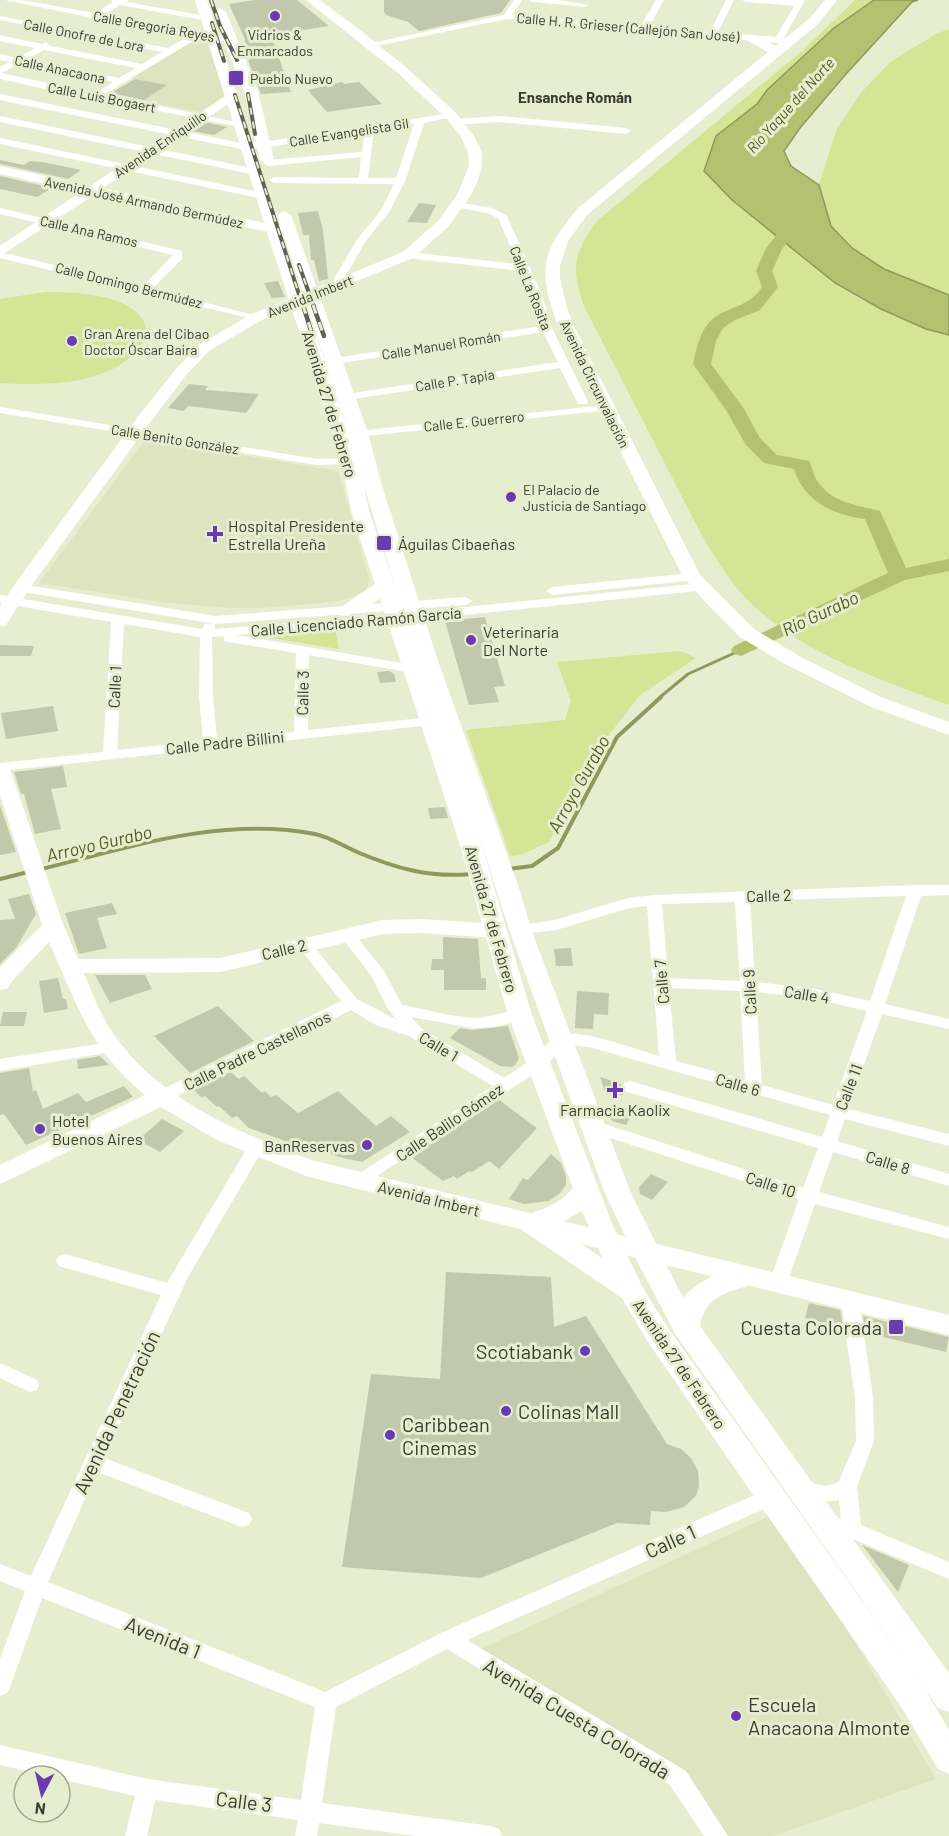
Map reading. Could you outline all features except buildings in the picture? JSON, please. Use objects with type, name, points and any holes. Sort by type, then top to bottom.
[{"type":"main road","name":"Avenida 27 de Febrero","points":[[201,0],[208,19],[221,38],[239,57],[251,92],[255,146],[262,168],[263,196],[313,295],[346,397],[350,461],[361,514],[414,669],[440,720],[493,843],[497,890]]},
{"type":"main road","name":"Avenida 27 de Febrero","points":[[217,0],[223,26],[221,38],[230,97],[239,124],[255,146]]},
{"type":"main road","name":"Avenida Imbert","points":[[0,621],[11,596],[193,359],[211,342],[257,317],[408,255],[422,246],[457,205],[470,185],[476,169],[475,151],[454,119],[371,44],[312,0]]},
{"type":"main road","name":"Avenida Circunvalación","points":[[831,0],[814,21],[782,44],[582,212],[558,244],[552,257],[551,272],[555,299],[604,404],[697,582],[747,633],[792,660],[876,702],[949,729]]},
{"type":"main road","points":[[752,38],[782,44]]},
{"type":"main road","name":"Avenida Enriquillo","points":[[0,253],[230,97]]},
{"type":"main road","name":"Avenida 27 de Febrero","points":[[262,168],[274,180],[281,228],[297,301],[373,486],[414,611],[471,845],[497,890],[515,936],[562,1039],[617,1191],[644,1250],[686,1328],[797,1487],[948,1692]]},
{"type":"main road","name":"Avenida José Armando Bermúdez","points":[[0,170],[281,228]]},
{"type":"main road","points":[[345,611],[369,598],[384,586]]},
{"type":"main road","points":[[0,768],[4,792]]},
{"type":"main road","name":"Avenida Imbert","points":[[4,792],[40,885],[53,926],[84,998],[111,1047],[163,1096],[219,1131],[255,1149],[306,1167],[949,1325]]},
{"type":"main road","points":[[0,983],[2,978],[53,926]]},
{"type":"main road","name":"Calle 2","points":[[71,966],[220,964],[383,927],[423,926],[515,936]]},
{"type":"main road","name":"Avenida 27 de Febrero","points":[[515,936],[520,1015],[585,1190],[632,1292],[656,1332],[770,1497],[911,1695],[949,1759]]},
{"type":"main road","points":[[0,1175],[163,1096]]},
{"type":"main road","points":[[531,1223],[546,1220],[570,1209],[585,1190]]},
{"type":"main road","points":[[531,1223],[632,1292]]},
{"type":"main road","points":[[686,1328],[690,1309],[702,1294],[714,1287],[748,1276]]},
{"type":"street","name":"Calle Gregoria Reyes","points":[[9,0],[221,38]]},
{"type":"street","points":[[106,0],[122,1],[208,19]]},
{"type":"street","points":[[507,17],[518,0]]},
{"type":"street","points":[[533,0],[587,2]]},
{"type":"street","points":[[644,28],[660,0]]},
{"type":"street","points":[[713,34],[730,0]]},
{"type":"street","points":[[746,0],[800,2],[782,44]]},
{"type":"street","points":[[0,70],[122,1]]},
{"type":"street","points":[[575,21],[587,2]]},
{"type":"street","name":"Calle H. R. Grieser (Callejón San José)","points":[[371,44],[507,17],[575,21],[752,38]]},
{"type":"street","name":"Calle Onofre de Lora","points":[[0,18],[168,51]]},
{"type":"street","points":[[62,117],[196,35]]},
{"type":"street","points":[[0,38],[143,67]]},
{"type":"street","name":"Calle Anacaona","points":[[0,57],[120,81]]},
{"type":"street","name":"Calle Luis Bogaert","points":[[0,76],[239,124]]},
{"type":"street","name":"Calle Evangelista Gil","points":[[0,97],[175,134],[255,146],[420,121],[454,119],[499,118],[626,131]]},
{"type":"street","points":[[0,119],[150,150],[262,168],[366,154]]},
{"type":"street","points":[[335,286],[361,241],[385,211],[400,180],[420,121]]},
{"type":"street","points":[[35,134],[53,122]]},
{"type":"street","points":[[363,180],[370,129]]},
{"type":"street","points":[[0,154],[26,139]]},
{"type":"street","points":[[0,141],[263,196]]},
{"type":"street","points":[[274,180],[400,180]]},
{"type":"street","name":"Calle La Rosita","points":[[457,205],[489,210],[502,216],[523,268],[537,295],[547,328],[582,402]]},
{"type":"street","name":"Calle Ana Ramos","points":[[0,211],[178,253],[178,257],[146,289]]},
{"type":"street","name":"Calle Domingo Bermúdez","points":[[0,253],[257,317]]},
{"type":"street","points":[[408,255],[523,268]]},
{"type":"street","name":"Calle Manuel Román","points":[[335,361],[547,328]]},
{"type":"street","name":"Calle P. Tapia","points":[[346,397],[564,364]]},
{"type":"street","name":"Calle E. Guerrero","points":[[349,431],[582,402],[604,404]]},
{"type":"street","name":"Calle E. Guerrero","points":[[349,431],[604,404]]},
{"type":"street","name":"Calle Benito González","points":[[0,410],[317,462],[350,461]]},
{"type":"street","name":"Calle Licenciado Ramón García","points":[[11,596],[118,619],[206,634],[697,582]]},
{"type":"street","name":"Calle Licenciado Ramón García","points":[[11,596],[215,620],[345,611],[394,613]]},
{"type":"street","name":"Calle 1","points":[[110,754],[118,619]]},
{"type":"street","points":[[210,743],[206,696],[206,634],[215,620]]},
{"type":"street","points":[[206,634],[414,669]]},
{"type":"street","name":"Calle 3","points":[[301,735],[303,651]]},
{"type":"street","name":"Calle Padre Billini","points":[[0,768],[210,743],[440,720]]},
{"type":"street","name":"Calle 11","points":[[778,1283],[838,1112],[878,1008],[915,890]]},
{"type":"street","name":"Calle 2","points":[[515,936],[628,903],[654,900],[949,890]]},
{"type":"street","name":"Calle 9","points":[[742,896],[754,1089]]},
{"type":"street","name":"Calle 7","points":[[654,900],[668,1064]]},
{"type":"street","name":"Calle 1","points":[[348,935],[379,975],[396,1009],[415,1032],[504,1085]]},
{"type":"street","points":[[304,944],[351,1003],[382,1021],[415,1032]]},
{"type":"street","name":"Calle 4","points":[[662,983],[749,986],[811,993],[949,1024]]},
{"type":"street","name":"Calle Padre Castellanos","points":[[163,1096],[351,1003]]},
{"type":"street","points":[[396,1009],[473,1023],[494,1022],[520,1015]]},
{"type":"street","points":[[537,1064],[562,1039]]},
{"type":"street","name":"Calle 6","points":[[562,1039],[589,1042],[838,1112],[949,1140]]},
{"type":"street","points":[[0,1065],[111,1047]]},
{"type":"street","name":"Calle Balilo Gómez","points":[[360,1181],[537,1064]]},
{"type":"street","name":"Calle 8","points":[[630,1087],[949,1180]]},
{"type":"street","name":"Calle 10","points":[[595,1127],[808,1196],[949,1233]]},
{"type":"street","name":"Avenida Penetración","points":[[0,1687],[36,1587],[172,1291],[255,1149]]},
{"type":"street","points":[[64,1262],[172,1291]]},
{"type":"street","points":[[850,1301],[864,1397],[865,1441],[847,1486],[852,1530]]},
{"type":"street","points":[[0,1370],[30,1386]]},
{"type":"street","points":[[92,1462],[242,1519]]},
{"type":"street","points":[[797,1487],[819,1494],[830,1494],[847,1486]]},
{"type":"street","name":"Calle 1","points":[[326,1702],[448,1639],[797,1487]]},
{"type":"street","points":[[824,1522],[852,1530],[949,1571]]},
{"type":"street","name":"Avenida 1","points":[[0,1572],[326,1702]]},
{"type":"street","name":"Avenida Cuesta Colorada","points":[[448,1639],[678,1778],[717,1836]]},
{"type":"street","points":[[306,1836],[308,1810],[326,1702]]},
{"type":"street","name":"Calle 3","points":[[0,1755],[147,1789],[490,1836]]},
{"type":"street","points":[[136,1836],[147,1789]]},
{"type":"shaded area","points":[[855,0],[874,0],[834,28],[767,90],[757,104],[716,136],[704,171],[732,200],[835,283],[859,298],[926,329],[949,335],[949,705],[894,685],[811,647],[785,631],[741,593],[700,532],[583,304],[577,280],[579,251],[597,221],[803,50]]},
{"type":"shaded area","points":[[949,29],[949,295],[884,270],[852,248],[831,226],[819,185],[836,131],[860,94],[890,62],[936,34]]},
{"type":"shaded area","points":[[192,41],[207,41],[225,97],[200,112],[143,101],[166,85],[130,78]]},
{"type":"shaded area","name":"Gran Arena del Cibao Doctor Óscar Baira","points":[[45,292],[98,296],[125,304],[143,320],[147,334],[136,351],[121,364],[103,373],[62,383],[0,383],[0,299]]},
{"type":"shaded area","name":"Hospital Presidente Estrella Ureña","points":[[146,439],[338,471],[369,579],[367,589],[355,596],[334,602],[261,608],[227,608],[162,602],[39,583]]},
{"type":"shaded area","points":[[335,628],[339,649],[264,637],[265,635]]},
{"type":"shaded area","points":[[681,651],[696,658],[640,695],[606,739],[549,842],[523,854],[510,856],[466,730],[565,720],[571,701],[557,662]]},
{"type":"shaded area","name":"Escuela Anacaona Almonte","points":[[778,1512],[936,1779],[773,1836],[722,1836],[678,1778],[470,1654]]},
{"type":"water","points":[[874,0],[918,0],[912,2],[846,74],[800,128],[784,151],[791,166],[819,185],[831,226],[852,248],[884,269],[949,295],[949,335],[926,329],[881,309],[835,283],[732,200],[704,171],[716,136],[757,104],[767,90],[834,28]]},
{"type":"waterway","name":"Río Yaque del Norte","points":[[790,213],[796,221],[774,248],[764,271],[770,287],[754,306],[717,325],[708,341],[702,364],[735,409],[752,441],[771,459],[802,465],[811,485],[834,505],[873,515],[899,575]]},
{"type":"waterway","name":"Río Yaque del Norte","points":[[899,575],[949,565]]},
{"type":"waterway","name":"Río Gurabo","points":[[741,650],[899,575]]},
{"type":"waterway","name":"Arroyo Gurabo","points":[[659,698],[688,674],[741,650]]},
{"type":"waterway","name":"Arroyo Gurabo","points":[[508,869],[532,866],[558,848],[617,737],[661,697]]},
{"type":"waterway","name":"Arroyo Gurabo","points":[[42,869],[143,844],[212,831],[281,829],[331,839],[371,858],[399,867],[426,873],[471,874]]},
{"type":"waterway","name":"Arroyo Gurabo","points":[[0,879],[28,872]]},
{"type":"railway","points":[[211,0],[220,26],[237,60]]},
{"type":"railway","points":[[212,23],[224,61]]},
{"type":"railway","points":[[248,94],[255,134]]},
{"type":"railway","points":[[235,95],[303,307]]},
{"type":"railway","points":[[299,265],[314,307]]},
{"type":"railway","points":[[303,305],[313,337]]},
{"type":"railway","points":[[313,305],[324,336]]},
{"type":"place","name":"Vidrios & Enmarcados","points":[[275,16]]},
{"type":"place","name":"Pueblo Nuevo","points":[[236,78]]},
{"type":"place","name":"Gran Arena del Cibao Doctor Óscar Baira","points":[[72,341]]},
{"type":"place","name":"El Palacio de Justicia de Santiago","points":[[511,497]]},
{"type":"place","name":"Hospital Presidente Estrella Ureña","points":[[215,534]]},
{"type":"place","name":"Águilas Cibaeñas","points":[[384,543]]},
{"type":"place","name":"Veterinaria Del Norte","points":[[471,640]]},
{"type":"place","name":"Farmacia Kaolix","points":[[615,1090]]},
{"type":"place","name":"Hotel Buenos Aires","points":[[40,1129]]},
{"type":"place","name":"BanReservas","points":[[367,1145]]},
{"type":"place","name":"Cuesta Colorada","points":[[896,1327]]},
{"type":"place","name":"Scotiabank","points":[[585,1351]]},
{"type":"place","name":"Colinas Mall","points":[[506,1411]]},
{"type":"place","name":"Caribbean Cinemas","points":[[390,1435]]},
{"type":"place","name":"Escuela Anacaona Almonte","points":[[736,1716]]},
{"type":"district","name":"Ensanche Román","points":[[575,97]]}]
